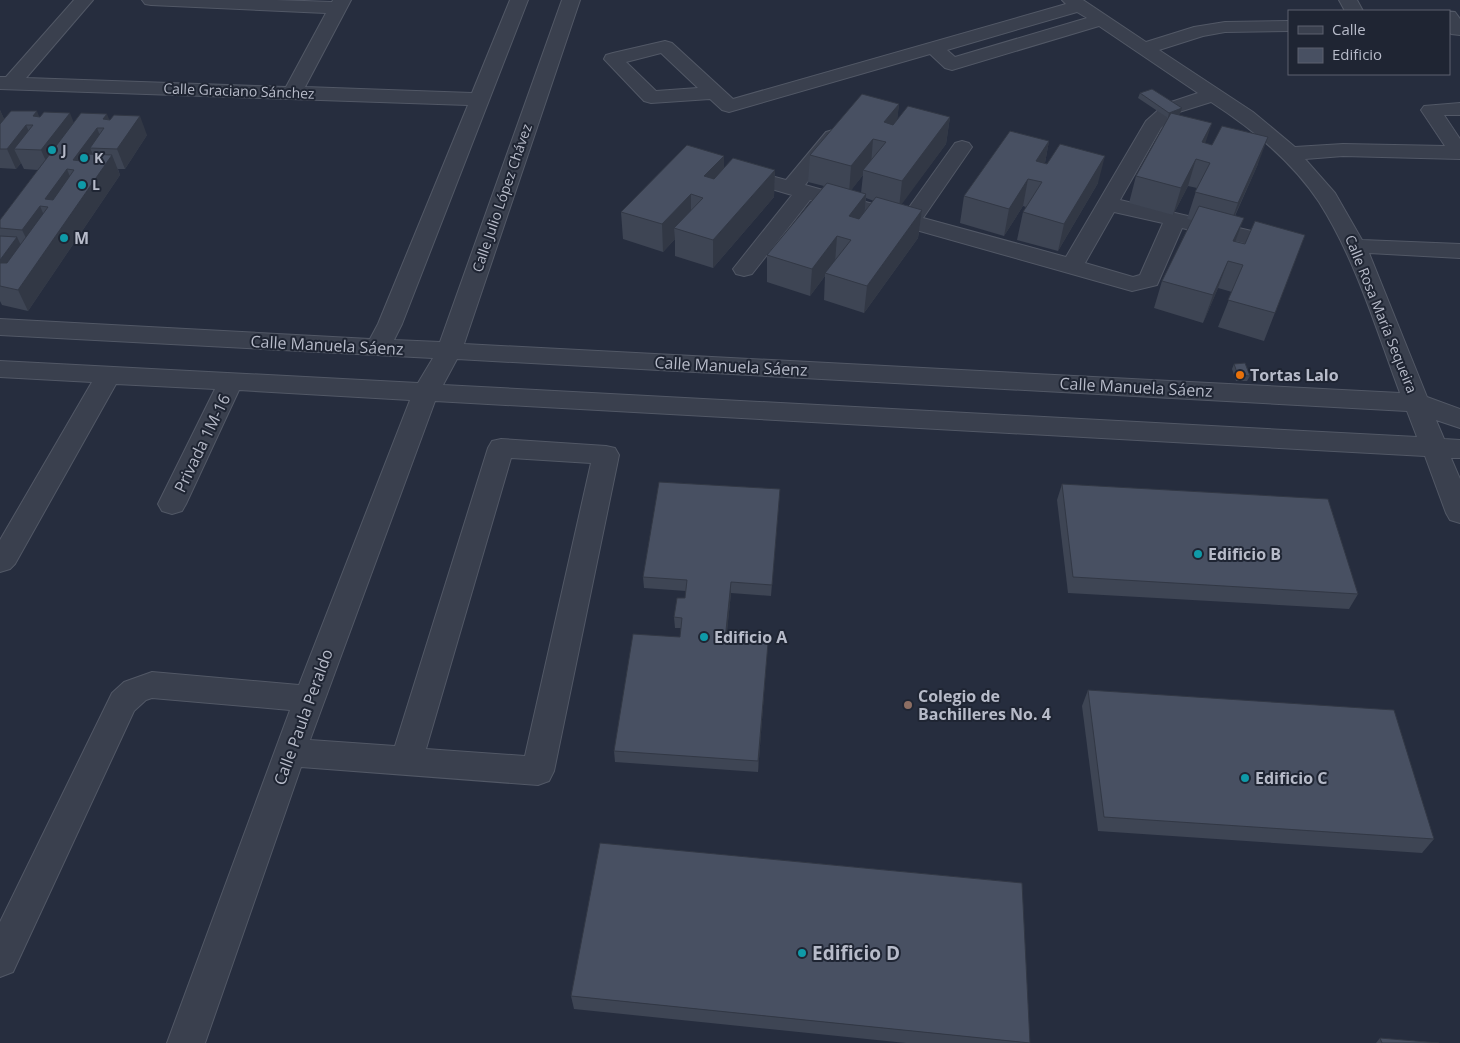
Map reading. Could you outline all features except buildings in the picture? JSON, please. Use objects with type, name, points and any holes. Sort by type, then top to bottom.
[{"type":"street","points":[[6,83],[84,0]]},
{"type":"street","points":[[151,0],[340,4],[292,93]]},
{"type":"street","points":[[378,348],[394,315],[478,99],[519,0]]},
{"type":"street","name":"Calle Julio López Chávez","points":[[426,392],[449,351],[571,0]]},
{"type":"street","points":[[715,93],[729,106],[934,48],[1075,3]]},
{"type":"street","name":"Calle Rosa María Sequeira","points":[[1075,3],[1215,94],[1254,122],[1290,154],[1327,198],[1355,246],[1460,513]]},
{"type":"street","points":[[934,48],[952,64],[1102,20]]},
{"type":"street","points":[[1145,48],[1200,31],[1225,27],[1288,26]]},
{"type":"street","name":"Calle Graciano Sánchez","points":[[6,83],[478,99]]},
{"type":"street","points":[[1072,266],[1153,125],[1172,108],[1215,94]]},
{"type":"street","points":[[1459,153],[1431,110],[1460,109]]},
{"type":"street","points":[[744,269],[836,132]]},
{"type":"street","points":[[910,221],[962,147]]},
{"type":"street","points":[[1290,154],[1342,150],[1459,153]]},
{"type":"street","points":[[719,168],[1132,284],[1149,280],[1175,220]]},
{"type":"street","points":[[1108,204],[1252,238]]},
{"type":"street","points":[[1355,246],[1460,251]]},
{"type":"street","name":"Calle Manuela Sáenz","points":[[0,327],[1417,403],[1460,419]]},
{"type":"street","points":[[0,369],[1460,449]]},
{"type":"street","points":[[0,561],[10,548],[109,374]]},
{"type":"street","name":"Privada 1M-16","points":[[172,504],[232,381]]},
{"type":"street","name":"Calle Paula Peraldo","points":[[186,1043],[309,699],[426,392]]},
{"type":"street","points":[[290,752],[406,761],[538,771],[606,455],[500,448],[406,761]]},
{"type":"street","points":[[0,960],[123,702],[135,691],[152,685],[309,699]]},
{"type":"place","name":"J","points":[[52,150]]},
{"type":"place","name":"K","points":[[84,158]]},
{"type":"place","name":"L","points":[[82,185]]},
{"type":"place","name":"M","points":[[64,238]]},
{"type":"place","name":"Tortas Lalo","points":[[1240,375]]},
{"type":"place","name":"Edificio B","points":[[1198,554]]},
{"type":"place","name":"Edificio A","points":[[704,637]]},
{"type":"place","name":"Colegio de Bachilleres No. 4","points":[[908,705]]},
{"type":"place","name":"Edificio C","points":[[1245,778]]},
{"type":"place","name":"Edificio D","points":[[802,953]]}]
